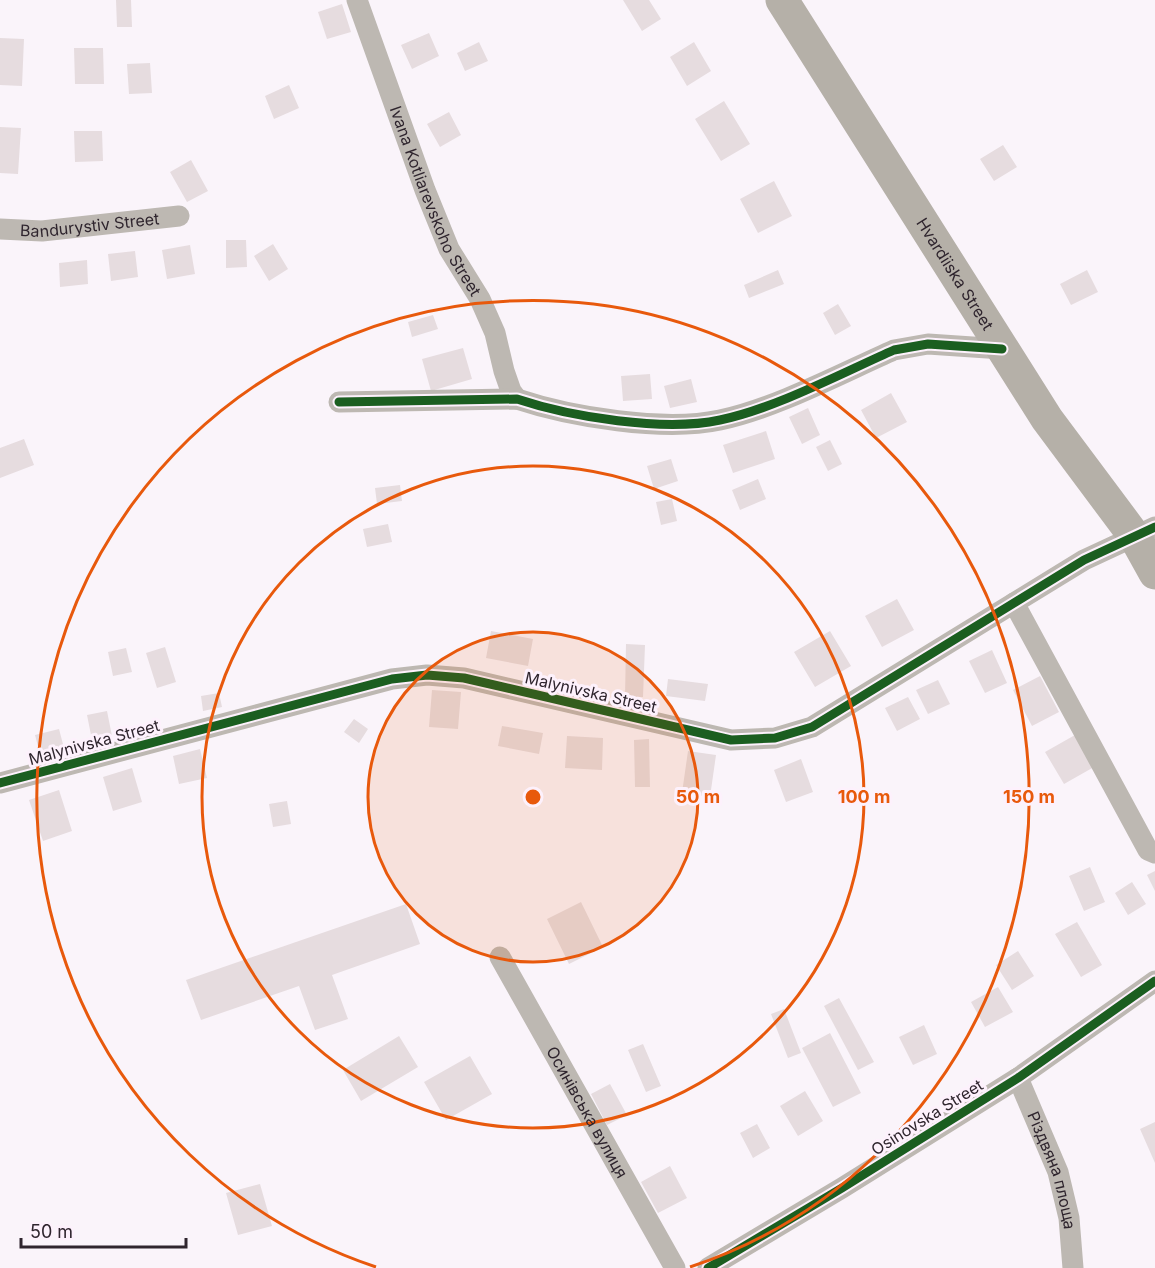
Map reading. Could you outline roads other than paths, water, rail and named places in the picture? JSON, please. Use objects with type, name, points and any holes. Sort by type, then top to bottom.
[{"type":"main road","name":"Hvardiiska Street","points":[[782,0],[1047,419],[1145,532],[1155,573]]},
{"type":"street","name":"Ivana Kotliarevskoho Street","points":[[357,0],[449,249],[480,299],[495,333],[504,371],[517,399]]},
{"type":"street","name":"Bandurystiv Street","points":[[0,229],[42,231],[179,216]]},
{"type":"street","points":[[339,402],[517,399],[556,410],[649,423],[687,425],[720,420],[755,410],[894,350],[911,345],[1002,350]]},
{"type":"street","name":"Malynivska Street","points":[[0,783],[392,678],[428,675],[464,678],[731,740],[775,738],[812,727],[1084,561],[1145,532]]},
{"type":"street","points":[[1014,603],[1148,850],[1155,853]]},
{"type":"street","name":"Осинівська вулиця","points":[[500,957],[675,1268]]},
{"type":"street","name":"Osinovska Street","points":[[708,1268],[842,1188],[1018,1078],[1155,981]]},
{"type":"street","name":"Різдвяна площа","points":[[1018,1078],[1058,1172],[1069,1218],[1073,1268]]}]
